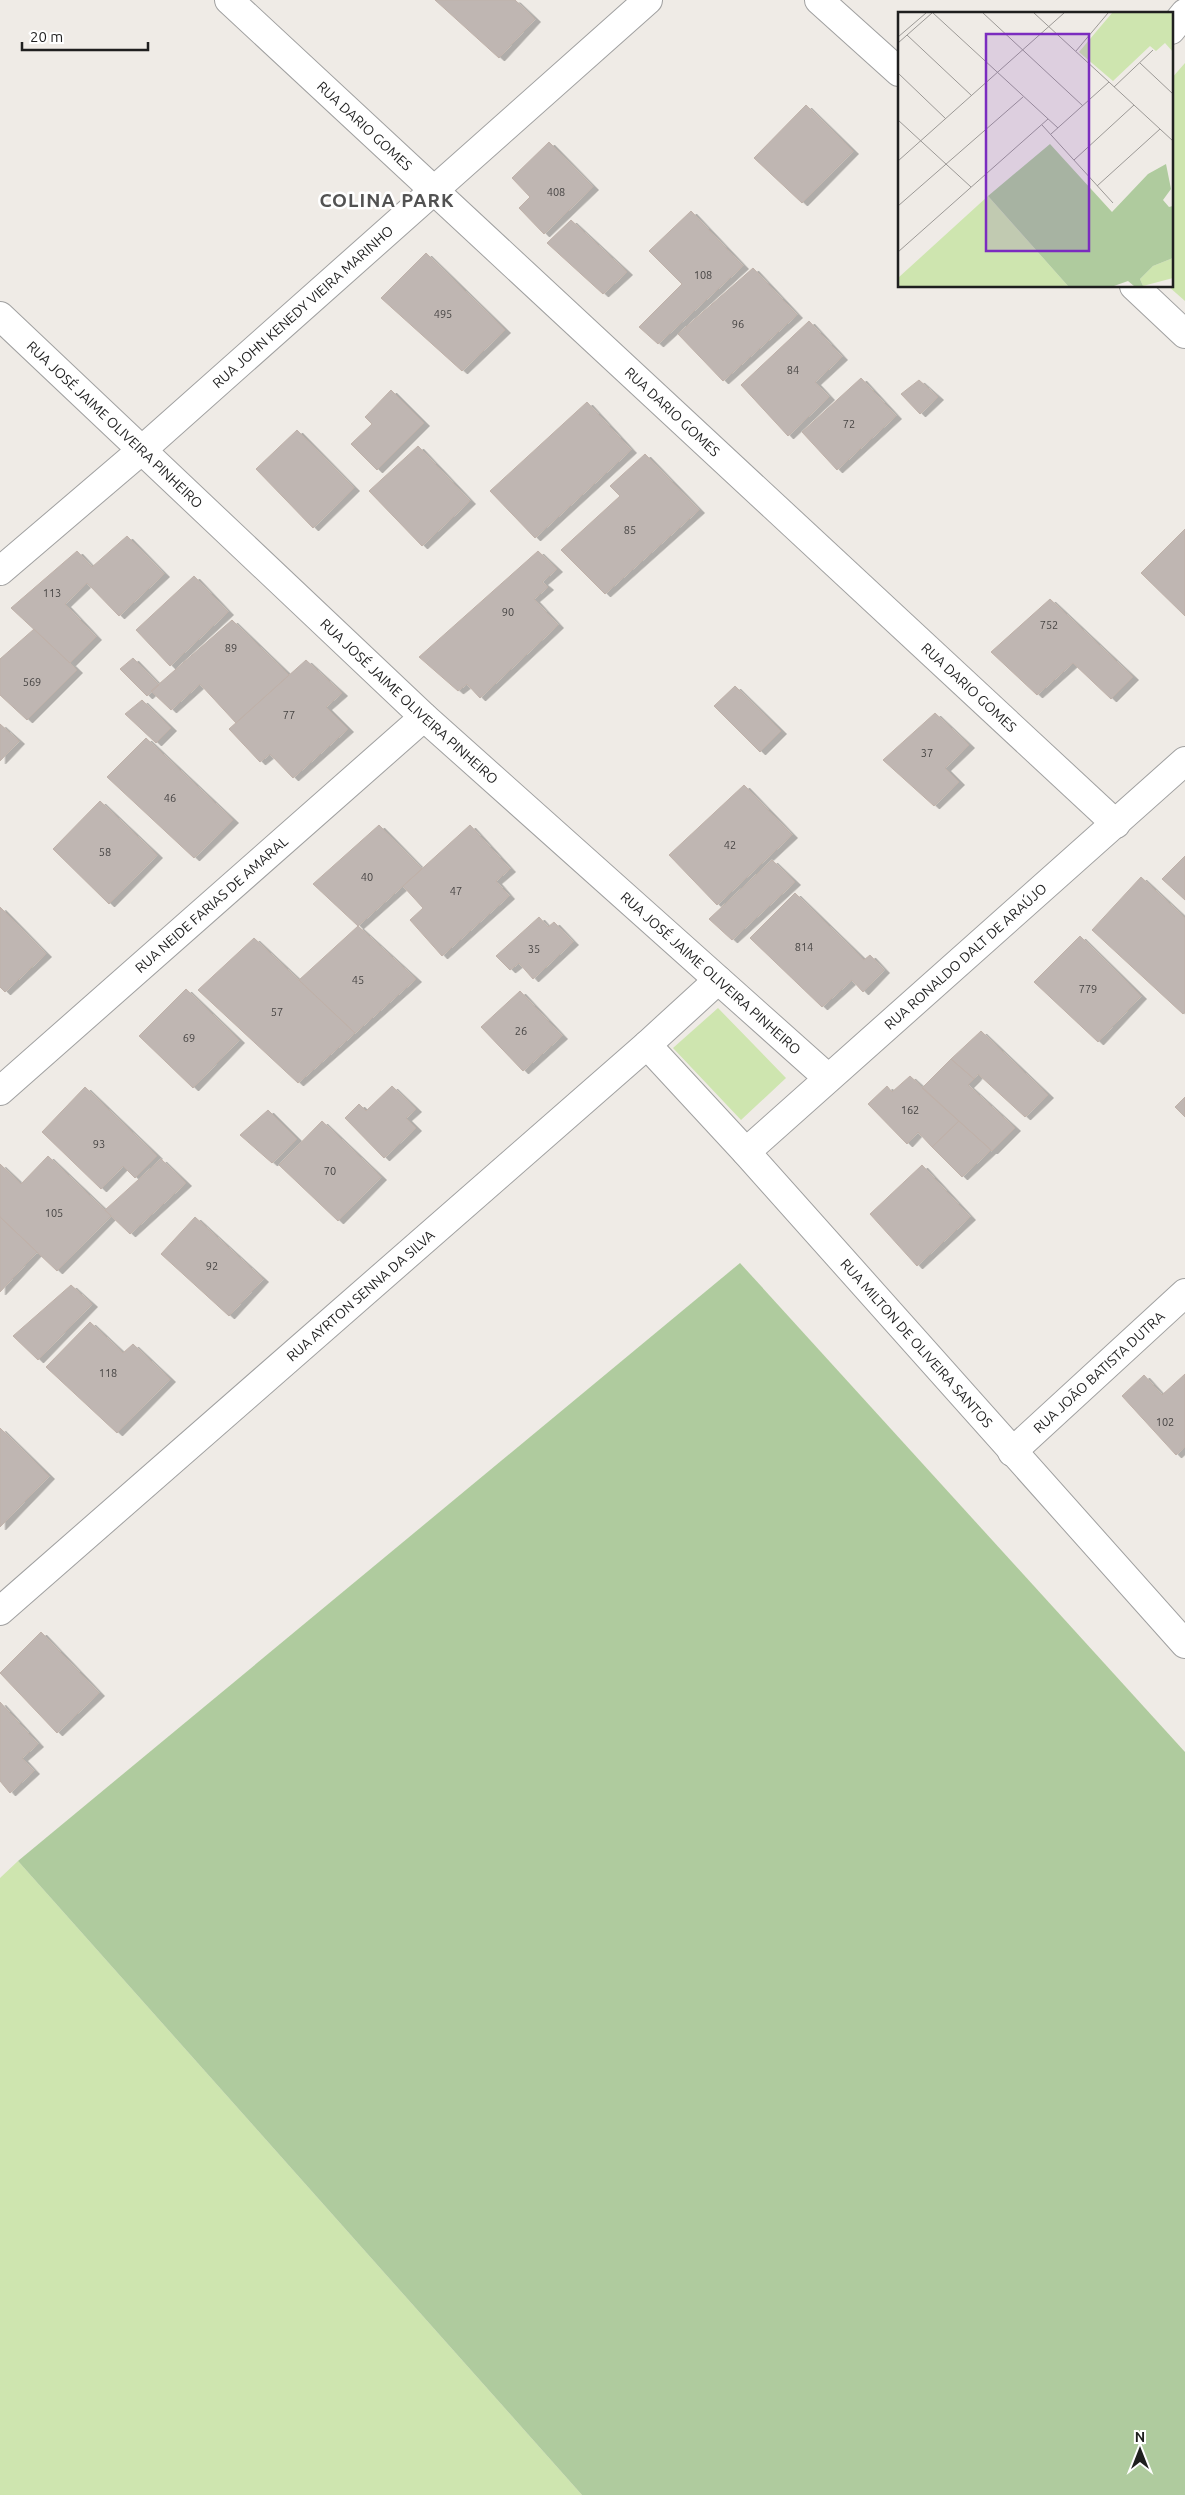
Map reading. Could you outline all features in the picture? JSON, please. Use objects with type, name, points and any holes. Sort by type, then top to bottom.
[{"type":"street","name":"RUA DARIO GOMES","points":[[229,0],[1116,824]]},
{"type":"street","name":"RUA JOHN KENEDY VIEIRA MARINHO","points":[[0,571],[143,449],[648,0]]},
{"type":"street","points":[[819,0],[898,71]]},
{"type":"street","points":[[1172,29],[1185,14]]},
{"type":"street","points":[[1136,288],[1185,334]]},
{"type":"street","name":"RUA JOSÉ JAIME OLIVEIRA PINHEIRO","points":[[0,316],[143,449],[424,717],[828,1078]]},
{"type":"street","name":"RUA NEIDE FARIAS DE AMARAL","points":[[0,1091],[424,717]]},
{"type":"street","name":"RUA RONALDO DALT DE ARAÚJO","points":[[746,1152],[1185,761]]},
{"type":"street","name":"RUA AYRTON SENNA DA SILVA","points":[[0,1611],[647,1045],[718,980]]},
{"type":"street","name":"RUA MILTON DE OLIVEIRA SANTOS","points":[[647,1045],[746,1152],[1185,1644]]},
{"type":"street","name":"RUA JOÃO BATISTA DUTRA","points":[[1012,1452],[1185,1294]]},
{"type":"green space","points":[[1185,63],[1185,301],[1170,288],[1172,288],[1172,78]]},
{"type":"green space","points":[[718,1008],[786,1078],[741,1120],[673,1048]]},
{"type":"green space","points":[[740,1263],[1185,1752],[1185,2495],[582,2495],[18,1861]]},
{"type":"green space","points":[[18,1861],[582,2495],[0,2495],[0,1878]]},
{"type":"building","points":[[435,0],[515,0],[535,19],[499,58]]},
{"type":"building","points":[[806,105],[853,151],[802,203],[754,158]]},
{"type":"building","points":[[549,142],[593,187],[544,234],[519,208],[530,197],[512,178]]},
{"type":"building","points":[[691,211],[743,266],[658,344],[639,327],[682,284],[649,251]]},
{"type":"building","points":[[571,220],[627,272],[603,294],[547,243]]},
{"type":"building","points":[[426,253],[505,330],[462,371],[381,298]]},
{"type":"building","points":[[753,268],[797,315],[723,381],[678,334]]},
{"type":"building","points":[[809,321],[842,357],[815,382],[829,397],[788,436],[741,385]]},
{"type":"building","points":[[861,378],[896,416],[837,470],[802,432]]},
{"type":"building","points":[[919,380],[938,397],[920,414],[901,394]]},
{"type":"building","points":[[391,390],[424,423],[377,470],[351,444],[372,424],[365,417]]},
{"type":"building","points":[[587,402],[631,450],[535,538],[490,491]]},
{"type":"building","points":[[297,430],[354,488],[313,528],[256,469]]},
{"type":"building","points":[[418,446],[470,501],[422,546],[369,491]]},
{"type":"building","points":[[645,454],[699,510],[605,594],[561,550],[620,496],[610,486]]},
{"type":"building","points":[[1185,529],[1185,616],[1141,573]]},
{"type":"building","points":[[127,536],[164,574],[119,616],[87,583],[65,604],[96,637],[70,663],[11,608],[77,551],[92,567]]},
{"type":"building","points":[[538,551],[557,569],[542,582],[548,587],[534,599],[558,625],[480,698],[467,684],[458,691],[419,657]]},
{"type":"building","points":[[194,576],[228,612],[170,666],[136,630]]},
{"type":"building","points":[[1050,599],[1133,677],[1111,699],[1073,663],[1037,695],[991,652]]},
{"type":"building","points":[[232,620],[289,675],[236,723],[200,684],[171,710],[151,691]]},
{"type":"building","points":[[34,629],[77,670],[27,720],[0,695],[0,659]]},
{"type":"building","points":[[133,658],[159,685],[147,696],[120,669]]},
{"type":"building","points":[[306,660],[342,693],[326,707],[348,729],[293,778],[270,754],[260,762],[229,729]]},
{"type":"building","points":[[735,686],[781,731],[760,752],[714,706]]},
{"type":"building","points":[[142,700],[171,728],[156,743],[125,714]]},
{"type":"building","points":[[935,713],[969,745],[945,768],[959,782],[934,806],[883,760]]},
{"type":"building","points":[[0,724],[19,741],[0,761]]},
{"type":"building","points":[[146,738],[233,820],[194,858],[107,777]]},
{"type":"building","points":[[744,785],[792,835],[717,905],[669,855]]},
{"type":"building","points":[[100,801],[157,855],[109,904],[53,849]]},
{"type":"building","points":[[379,825],[422,869],[358,926],[313,884]]},
{"type":"building","points":[[470,825],[510,869],[496,881],[509,896],[442,956],[410,920],[423,908],[403,886]]},
{"type":"building","points":[[1185,856],[1185,900],[1162,879]]},
{"type":"building","points":[[772,860],[795,882],[732,940],[709,919]]},
{"type":"building","points":[[1141,877],[1185,918],[1185,1012],[1183,1014],[1092,930]]},
{"type":"building","points":[[795,893],[864,960],[870,955],[884,970],[863,992],[852,980],[822,1007],[750,938]]},
{"type":"building","points":[[0,907],[46,954],[5,992],[0,987]]},
{"type":"building","points":[[539,917],[548,927],[554,922],[573,942],[533,979],[519,963],[510,970],[496,956]]},
{"type":"building","points":[[358,926],[416,979],[355,1033],[299,980]]},
{"type":"building","points":[[1080,936],[1141,996],[1098,1042],[1034,982]]},
{"type":"building","points":[[254,938],[355,1033],[298,1083],[198,990]]},
{"type":"building","points":[[186,989],[239,1040],[193,1088],[139,1036]]},
{"type":"building","points":[[520,991],[562,1036],[523,1071],[481,1027]]},
{"type":"building","points":[[981,1031],[1048,1095],[1025,1117],[978,1074],[974,1079],[951,1059]]},
{"type":"building","points":[[951,1059],[974,1079],[968,1085],[1015,1128],[992,1151],[922,1088]]},
{"type":"building","points":[[910,1076],[959,1121],[932,1147],[918,1132],[907,1144],[868,1104],[887,1086],[892,1092]]},
{"type":"building","points":[[392,1086],[416,1109],[406,1118],[416,1128],[384,1158],[345,1118],[359,1104],[366,1111]]},
{"type":"building","points":[[85,1087],[157,1156],[135,1178],[123,1166],[101,1189],[42,1132]]},
{"type":"building","points":[[1185,1097],[1185,1117],[1175,1107]]},
{"type":"building","points":[[268,1110],[297,1139],[272,1163],[240,1135]]},
{"type":"building","points":[[322,1121],[381,1177],[338,1221],[279,1165]]},
{"type":"building","points":[[959,1121],[991,1150],[962,1177],[932,1147]]},
{"type":"building","points":[[48,1156],[111,1216],[57,1271],[0,1217],[0,1164],[21,1184]]},
{"type":"building","points":[[161,1159],[186,1183],[130,1234],[105,1210]]},
{"type":"building","points":[[922,1165],[970,1217],[917,1266],[870,1214]]},
{"type":"building","points":[[0,1217],[37,1252],[0,1292]]},
{"type":"building","points":[[195,1217],[263,1279],[229,1316],[161,1254]]},
{"type":"building","points":[[71,1285],[92,1304],[38,1360],[13,1336]]},
{"type":"building","points":[[90,1322],[123,1353],[133,1344],[170,1379],[117,1433],[46,1367]]},
{"type":"building","points":[[1185,1374],[1185,1447],[1176,1455],[1122,1396],[1144,1375],[1162,1395]]},
{"type":"building","points":[[0,1428],[49,1476],[0,1527]]},
{"type":"building","points":[[41,1632],[99,1693],[57,1733],[0,1673]]},
{"type":"building","points":[[0,1702],[38,1744],[22,1758],[34,1771],[10,1793],[0,1781]]},
{"type":"district","name":"COLINA PARK","points":[[387,200]]}]
